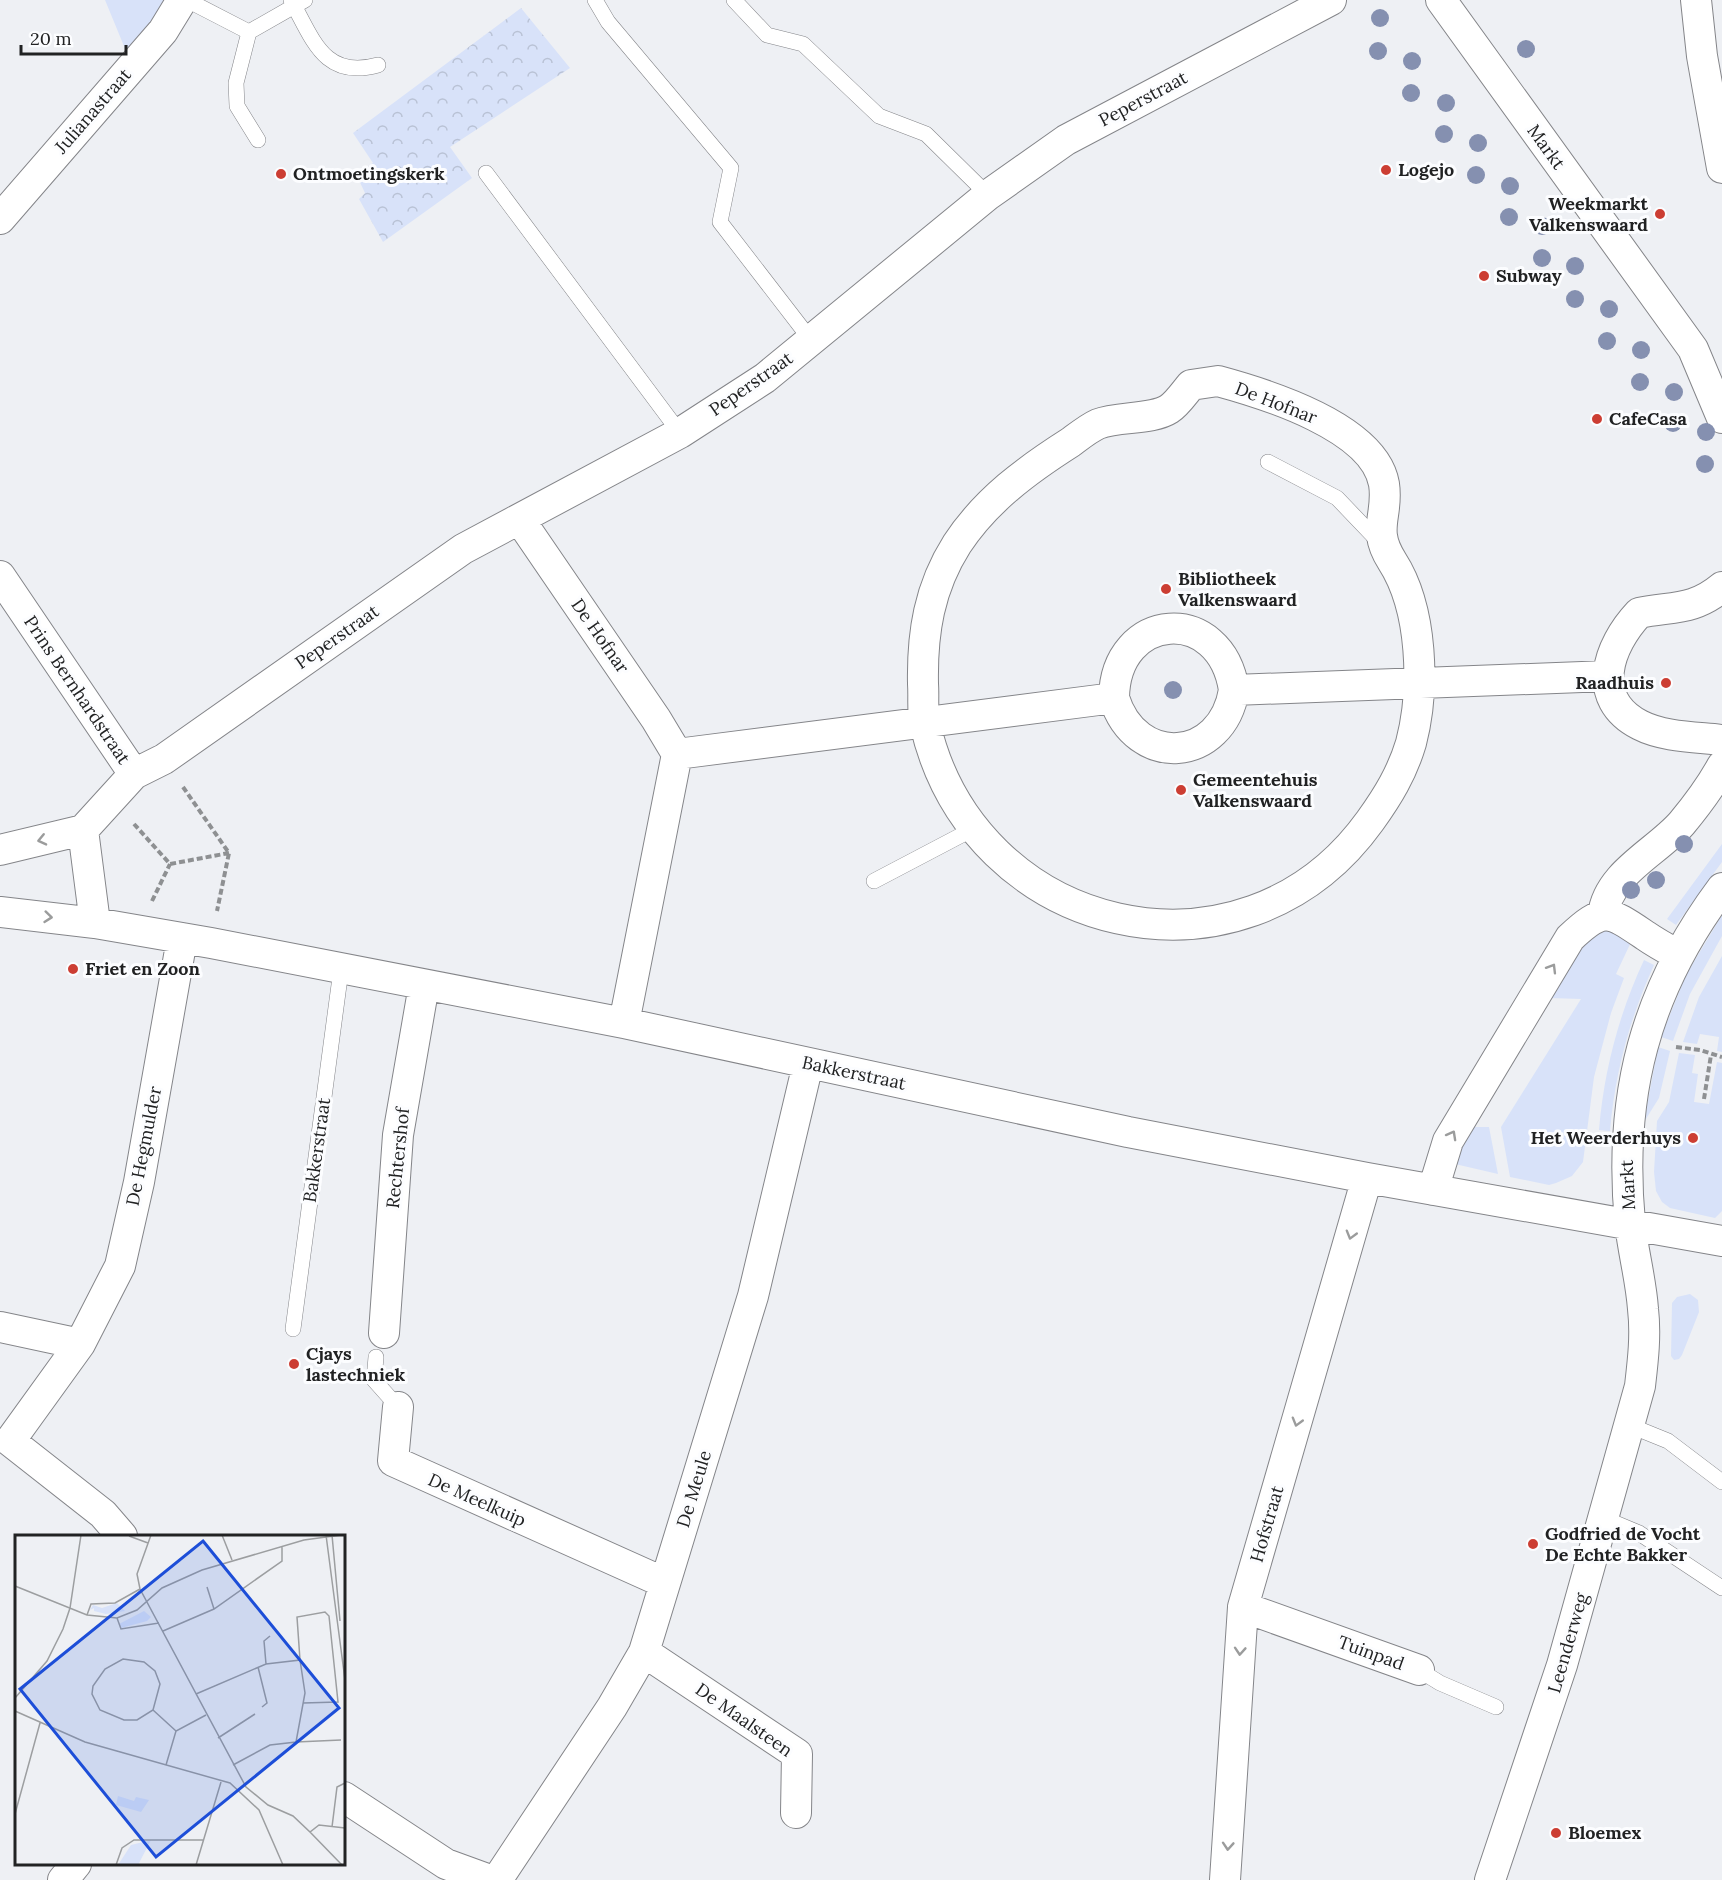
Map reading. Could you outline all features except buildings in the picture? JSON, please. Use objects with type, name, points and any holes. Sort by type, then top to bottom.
[{"type":"street","name":"Julianastraat","points":[[0,219],[163,31],[182,0]]},
{"type":"street","name":"Peperstraat","points":[[83,830],[134,774],[164,759],[463,549],[680,433],[765,378],[988,195],[1066,140],[1331,0]]},
{"type":"street","name":"Markt","points":[[1441,0],[1693,349],[1722,418]]},
{"type":"street","points":[[1696,0],[1703,68],[1722,168]]},
{"type":"street","name":"De Hofnar","points":[[1218,381],[1261,393],[1327,423],[1355,441],[1379,466],[1385,488],[1381,544],[1398,570],[1416,626],[1421,683],[1414,732],[1393,790],[1350,849],[1309,883],[1266,906],[1214,921],[1159,925],[1094,914],[1045,892],[990,849],[973,829],[946,787],[924,722],[922,642],[933,597],[943,569],[958,542],[1006,486],[1098,424],[1169,410],[1191,385],[1218,381]]},
{"type":"street","name":"De Hofnar","points":[[520,520],[656,719],[677,754]]},
{"type":"street","name":"Prins Bernhardstraat","points":[[0,576],[134,774]]},
{"type":"street","points":[[1722,587],[1710,597],[1683,608],[1639,613],[1616,641],[1608,676],[1611,694],[1620,711],[1641,726],[1722,740]]},
{"type":"street","points":[[1170,629],[1190,631],[1208,639],[1231,670],[1234,690],[1231,708],[1223,723],[1211,736],[1195,744],[1177,748],[1160,747],[1143,741],[1129,729],[1119,715],[1114,698],[1114,678],[1121,659],[1134,644],[1151,633],[1170,629]]},
{"type":"street","points":[[1234,690],[1608,676]]},
{"type":"street","points":[[624,1023],[677,754],[1114,698]]},
{"type":"street","points":[[1603,915],[1604,906],[1615,884],[1681,824],[1722,766]]},
{"type":"street","points":[[0,850],[83,830],[95,923]]},
{"type":"street","name":"Markt","points":[[1367,1178],[1630,1224],[1626,1162],[1628,1121],[1644,1037],[1661,990],[1678,955],[1722,888]]},
{"type":"street","name":"Bakkerstraat","points":[[0,912],[95,923],[624,1023],[1128,1132],[1367,1178]]},
{"type":"street","points":[[1433,1190],[1448,1141],[1570,938],[1587,922],[1603,915],[1618,917],[1678,955]]},
{"type":"street","name":"De Hegmulder","points":[[121,1535],[103,1514],[5,1448],[80,1344],[120,1266],[196,941]]},
{"type":"street","name":"Rechtershof","points":[[380,1345],[398,1136],[424,985]]},
{"type":"street","name":"De Meule","points":[[497,1880],[612,1707],[644,1652],[753,1296],[808,1064]]},
{"type":"street","name":"Hofstraat","points":[[1225,1880],[1243,1606],[1367,1178]]},
{"type":"street","points":[[1630,1224],[1722,1242]]},
{"type":"street","name":"Leenderweg","points":[[1490,1880],[1563,1665],[1640,1386],[1645,1352],[1643,1309],[1630,1224]]},
{"type":"street","points":[[0,1327],[80,1344]]},
{"type":"street","name":"De Meelkuip","points":[[398,1407],[393,1461],[665,1583]]},
{"type":"street","name":"Tuinpad","points":[[1243,1606],[1419,1670]]},
{"type":"street","name":"De Maalsteen","points":[[644,1652],[797,1754],[796,1813]]},
{"type":"street","points":[[345,1798],[441,1872],[490,1880]]},
{"type":"street","points":[[63,1880],[74,1865]]},
{"type":"lane","points":[[187,0],[249,32]]},
{"type":"lane","points":[[595,0],[608,22],[732,168],[720,222],[811,340]]},
{"type":"lane","points":[[734,0],[766,35],[803,44],[879,117],[926,134],[988,195]]},
{"type":"lane","points":[[258,140],[237,106],[236,83],[249,32],[297,2],[317,46],[328,58],[350,70],[378,65]]},
{"type":"lane","points":[[486,173],[680,433]]},
{"type":"lane","points":[[1268,462],[1337,498],[1381,544]]},
{"type":"lane","points":[[874,881],[973,829]]},
{"type":"lane","name":"Bakkerstraat","points":[[293,1329],[341,970]]},
{"type":"lane","name":"De Meelkuip","points":[[380,1345],[374,1380],[398,1407]]},
{"type":"lane","points":[[1630,1426],[1668,1441],[1722,1482]]},
{"type":"lane","points":[[1603,1518],[1639,1533],[1722,1588]]},
{"type":"lane","name":"Tuinpad","points":[[1419,1670],[1440,1683],[1496,1707]]},
{"type":"path","points":[[164,759],[229,853]]},
{"type":"path","points":[[111,800],[170,864],[229,853]]},
{"type":"path","points":[[196,941],[229,853]]},
{"type":"path","points":[[1644,1037],[1722,1057]]},
{"type":"path","points":[[1704,1099],[1711,1054]]},
{"type":"green space","points":[[105,0],[165,0],[155,18],[126,51]]},
{"type":"green space","points":[[521,8],[570,68],[450,147],[472,178],[383,242],[359,199],[365,193],[356,174],[373,163],[353,133]]},
{"type":"green space","points":[[1722,844],[1722,862],[1676,925],[1667,919]]},
{"type":"green space","points":[[1722,915],[1722,936],[1690,994],[1673,1041],[1661,1037],[1686,975]]},
{"type":"green space","points":[[1604,927],[1632,940],[1616,974],[1624,978],[1611,1013],[1594,1077],[1583,1162],[1572,1176],[1549,1185],[1510,1177],[1501,1127],[1581,999],[1549,998],[1588,934]]},
{"type":"green space","points":[[1722,956],[1722,1052],[1717,1051],[1719,1037],[1700,1034],[1697,1044],[1683,1042],[1699,997]]},
{"type":"green space","points":[[1644,960],[1654,965],[1625,1046],[1612,1109],[1610,1131],[1599,1130],[1614,1043],[1627,1001]]},
{"type":"green space","points":[[1658,1047],[1670,1051],[1659,1098],[1644,1122]]},
{"type":"green space","points":[[1679,1053],[1695,1055],[1692,1073],[1698,1074],[1694,1102],[1709,1104],[1717,1062],[1722,1063],[1722,1211],[1715,1218],[1670,1208],[1662,1202],[1656,1191],[1654,1172],[1657,1121],[1669,1102]]},
{"type":"green space","points":[[1469,1127],[1489,1127],[1498,1174],[1455,1164]]},
{"type":"green space","points":[[1690,1294],[1698,1300],[1699,1312],[1682,1355],[1679,1359],[1674,1360],[1671,1356],[1672,1303],[1677,1297]]},
{"type":"place","name":"Logejo","points":[[1386,170]]},
{"type":"place","name":"Ontmoetingskerk","points":[[281,174]]},
{"type":"place","name":"Weekmarkt Valkenswaard","points":[[1660,214]]},
{"type":"place","name":"Subway","points":[[1484,276]]},
{"type":"place","name":"CafeCasa","points":[[1597,419]]},
{"type":"place","name":"Bibliotheek Valkenswaard","points":[[1166,589]]},
{"type":"place","name":"Raadhuis","points":[[1666,683]]},
{"type":"place","name":"Gemeentehuis Valkenswaard","points":[[1181,790]]},
{"type":"place","name":"Friet en Zoon","points":[[73,969]]},
{"type":"place","name":"Het Weerderhuys","points":[[1693,1138]]},
{"type":"place","name":"Cjays lastechniek","points":[[294,1364]]},
{"type":"place","name":"Godfried de Vocht De Echte Bakker","points":[[1533,1544]]},
{"type":"place","name":"Bloemex","points":[[1556,1833]]}]
